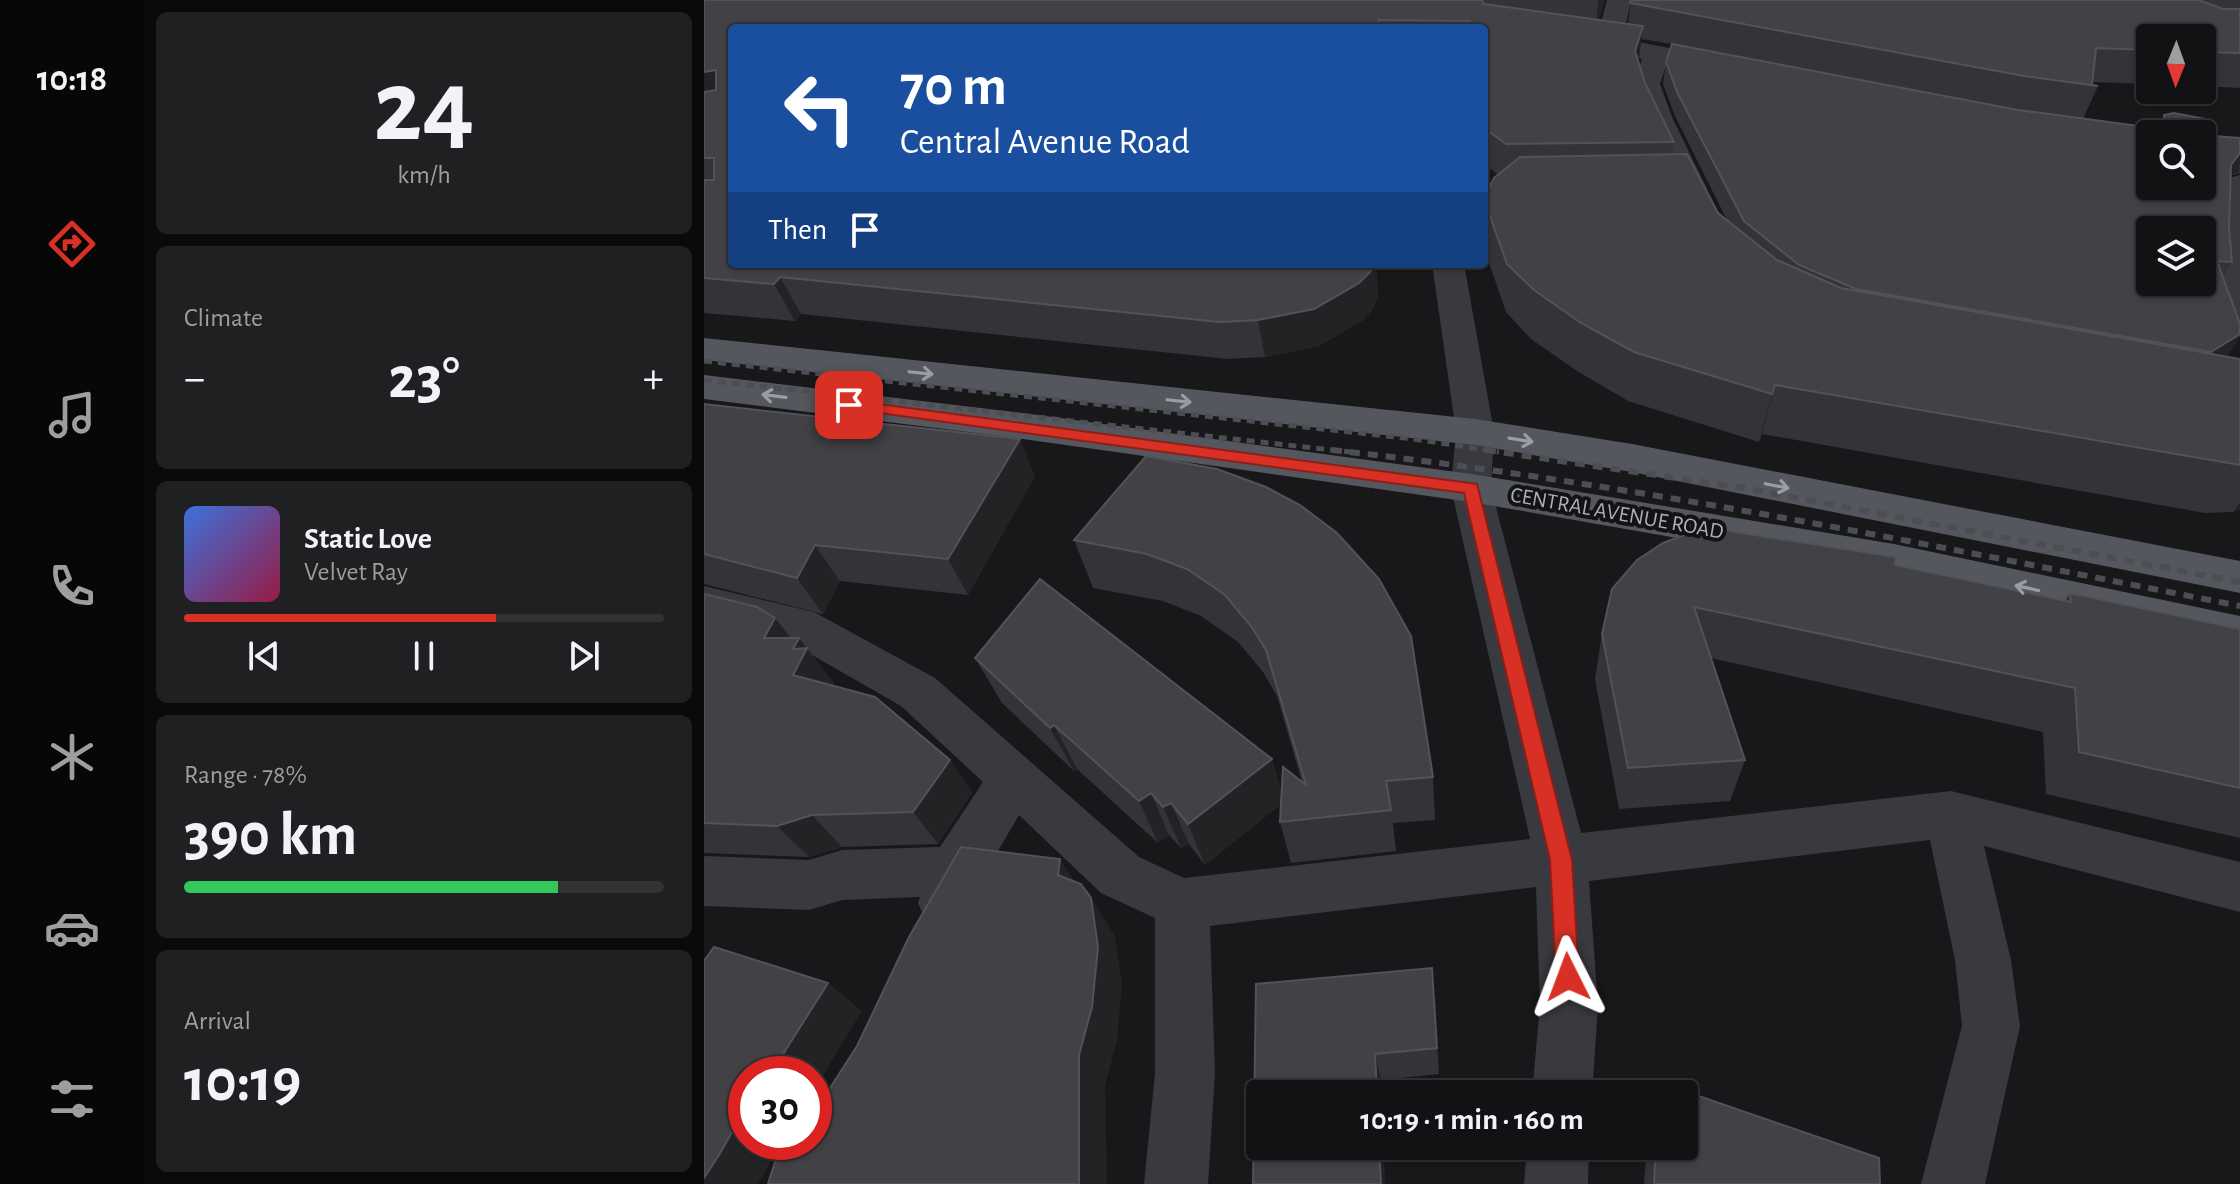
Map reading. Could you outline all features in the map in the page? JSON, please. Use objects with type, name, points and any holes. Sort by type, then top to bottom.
[{"type":"main road","points":[[704,349],[1475,432],[1632,458],[2240,577]]},
{"type":"main road","name":"CENTRAL AVENUE ROAD","points":[[704,387],[1023,426],[1471,488],[1894,560],[2240,634]]},
{"type":"street","points":[[1609,43],[1619,0]]},
{"type":"street","points":[[1563,37],[1743,70]]},
{"type":"street","points":[[1657,54],[1647,84],[1686,198]]},
{"type":"street","points":[[2240,184],[2236,188],[2234,251],[2240,323]]},
{"type":"street","points":[[1449,268],[1475,432],[1471,488],[1561,860],[1569,1006],[1563,1080]]},
{"type":"street","points":[[704,603],[798,625],[918,692],[1120,875],[1182,904],[1951,814],[2240,887]]},
{"type":"street","points":[[927,942],[965,858],[1013,779]]},
{"type":"street","points":[[1951,814],[1983,960],[1991,1026],[1953,1184]]},
{"type":"street","points":[[704,881],[809,885],[842,875],[952,871],[965,858]]},
{"type":"street","points":[[1176,1184],[1185,1073],[1182,904]]},
{"type":"street","points":[[1556,1184],[1557,1160]]},
{"type":"building","points":[[704,0],[1482,0],[1484,4],[1643,26],[1635,51],[1645,83],[1674,142],[1506,144],[1488,131],[1488,24],[1469,24],[1470,21],[1379,20],[1378,24],[728,24],[728,268],[1372,268],[1359,283],[1314,309],[1258,320],[1220,322],[780,277],[774,284],[704,278],[704,180],[714,180],[714,158],[704,158],[704,92],[716,90],[716,70],[704,72]]},
{"type":"building","points":[[1631,0],[2199,0],[2223,9],[2240,9],[2240,53],[2216,52],[2216,24],[2136,24],[2136,49],[2096,48],[2092,85],[2098,86],[2024,76],[1630,3]]},
{"type":"building","points":[[1672,44],[2018,110],[2136,126],[2136,200],[2216,200],[2216,136],[2240,138],[2240,153],[2231,165],[2229,227],[2232,262],[2217,261],[2240,324],[2240,334],[2211,352],[1856,289],[1799,265],[1744,221],[1678,94],[1666,62]]},
{"type":"building","points":[[2174,113],[2211,120],[2164,120],[2164,115]]},
{"type":"building","points":[[1687,154],[1718,213],[1777,260],[1841,288],[2240,359],[2240,465],[1775,385],[1772,394],[1634,352],[1581,323],[1534,290],[1507,264],[1489,213],[1488,190],[1494,178],[1520,157]]},
{"type":"building","points":[[704,404],[1020,439],[948,559],[815,545],[797,578],[704,554]]},
{"type":"building","points":[[1146,456],[1217,469],[1266,487],[1300,505],[1337,533],[1379,579],[1411,636],[1433,777],[1386,781],[1391,810],[1280,822],[1283,767],[1306,785],[1266,650],[1251,626],[1225,595],[1187,569],[1147,554],[1074,540]]},
{"type":"building","points":[[1715,529],[1896,557],[1895,565],[2071,602],[2070,593],[2240,629],[2240,788],[2079,752],[2075,688],[1694,607],[1745,760],[1628,768],[1602,634],[1612,589],[1637,560],[1663,543],[1687,534]]},
{"type":"building","points":[[1040,579],[1272,759],[1188,824],[1171,803],[1163,807],[1151,793],[1139,801],[1054,725],[1050,728],[975,658]]},
{"type":"building","points":[[704,594],[757,607],[775,618],[764,638],[799,638],[793,649],[807,648],[793,675],[875,697],[950,760],[913,812],[812,815],[777,826],[704,823]]},
{"type":"building","points":[[961,847],[1060,859],[1058,875],[1081,884],[1091,898],[1098,947],[1092,1007],[1079,1055],[1079,1184],[768,1184],[775,1162],[832,1160],[832,1085],[857,1046],[909,937]]},
{"type":"building","points":[[714,947],[828,983],[782,1056],[728,1056],[728,1139],[704,1178],[704,961]]},
{"type":"building","points":[[1432,968],[1437,1048],[1375,1054],[1376,1080],[1255,1080],[1256,984]]},
{"type":"building","points":[[1698,1096],[1879,1158],[1880,1184],[1654,1184],[1655,1160],[1698,1160]]},
{"type":"building","points":[[1253,1160],[1380,1160],[1381,1184],[1253,1184]]},
{"type":"railway","points":[[704,361],[1414,439],[1499,452]]},
{"type":"railway","points":[[704,380],[1350,452]]},
{"type":"railway","points":[[1332,450],[1561,480],[1674,499],[2240,606]]},
{"type":"railway","points":[[1486,450],[1744,488],[2240,582]]},
{"type":"route","points":[[849,405],[1471,488],[1561,860],[1568,977]]}]
